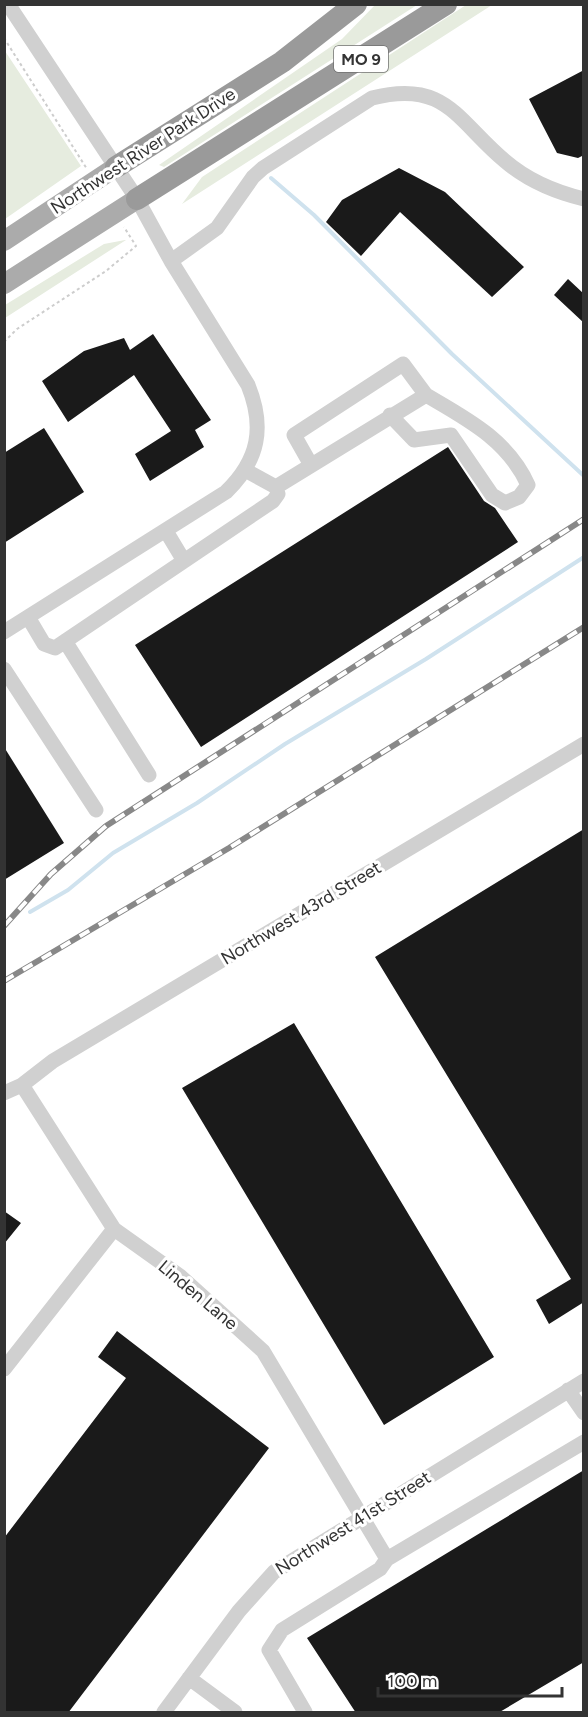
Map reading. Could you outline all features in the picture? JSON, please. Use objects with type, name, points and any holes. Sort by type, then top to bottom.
[{"type":"highway","name":"Northwest River Park Drive","points":[[116,166],[282,62],[356,4]]},
{"type":"highway","name":"Northwest River Park Drive","points":[[137,199],[277,113],[446,4]]},
{"type":"main road","name":"Northwest River Park Drive","points":[[4,241],[116,166]]},
{"type":"main road","name":"Northwest River Park Drive","points":[[4,284],[137,199]]},
{"type":"street","points":[[4,632],[226,492],[245,470],[255,447],[259,426],[256,405],[248,385],[171,261],[137,199],[8,4]]},
{"type":"street","points":[[171,261],[217,228],[253,177],[263,168],[372,98],[390,93],[417,94],[443,102],[465,119],[507,163],[543,185],[584,200]]},
{"type":"street","points":[[310,465],[294,435],[403,364],[426,395],[455,412],[502,444],[519,464],[528,485],[519,497],[505,503],[492,495],[451,435],[455,412]]},
{"type":"street","points":[[276,487],[426,395]]},
{"type":"street","points":[[390,416],[414,440],[451,435]]},
{"type":"street","points":[[28,617],[44,644],[55,648],[273,501],[278,494],[276,487],[245,470]]},
{"type":"street","points":[[165,531],[184,561]]},
{"type":"street","points":[[65,641],[149,775]]},
{"type":"street","points":[[4,669],[96,810]]},
{"type":"street","name":"Northwest 43rd Street","points":[[4,1093],[22,1085],[53,1061],[584,744]]},
{"type":"street","name":"Linden Lane","points":[[22,1085],[114,1229],[180,1276],[263,1351],[387,1559]]},
{"type":"street","points":[[4,1369],[114,1229]]},
{"type":"street","name":"Northwest 41st Street","points":[[164,1713],[239,1611],[274,1572],[584,1381]]},
{"type":"street","points":[[568,1390],[584,1413]]},
{"type":"street","points":[[305,1713],[269,1650],[282,1630],[380,1569],[387,1559],[584,1442]]},
{"type":"street","points":[[189,1678],[235,1713]]},
{"type":"path","points":[[4,38],[26,70]]},
{"type":"shaded area","points":[[375,5],[417,5],[164,167],[159,165],[342,39]]},
{"type":"shaded area","points":[[466,5],[492,5],[182,204],[202,177]]},
{"type":"shaded area","points":[[5,51],[81,166],[4,219]]},
{"type":"shaded area","points":[[126,240],[5,318],[5,305],[104,244]]},
{"type":"building","points":[[584,70],[584,155],[578,158],[557,153],[529,99]]},
{"type":"building","points":[[399,168],[445,192],[524,267],[492,297],[400,212],[361,256],[326,222],[342,200]]},
{"type":"building","points":[[568,279],[584,294],[584,323],[554,295]]},
{"type":"building","points":[[153,334],[211,420],[195,430],[204,447],[150,481],[135,454],[171,431],[134,375],[68,422],[42,381],[84,351],[124,338],[130,350]]},
{"type":"building","points":[[44,428],[84,492],[4,543],[4,453]]},
{"type":"building","points":[[448,447],[484,501],[495,508],[518,542],[201,747],[135,645]]},
{"type":"building","points":[[4,747],[64,843],[4,880]]},
{"type":"building","points":[[584,829],[584,1302],[549,1324],[536,1300],[571,1279],[375,957]]},
{"type":"building","points":[[294,1023],[494,1357],[384,1425],[182,1088]]},
{"type":"building","points":[[4,1211],[21,1223],[4,1244]]},
{"type":"building","points":[[117,1331],[269,1448],[68,1713],[4,1713],[4,1538],[126,1378],[98,1357]]},
{"type":"building","points":[[584,1470],[584,1662],[498,1713],[356,1713],[307,1638]]},
{"type":"waterway","points":[[271,178],[314,215],[452,354],[584,476]]},
{"type":"waterway","points":[[30,912],[68,890],[113,853],[197,803],[285,744],[426,659],[584,557]]},
{"type":"railway","points":[[4,926],[51,874],[106,826],[584,519]]},
{"type":"railway","points":[[4,981],[229,848],[584,627]]}]
